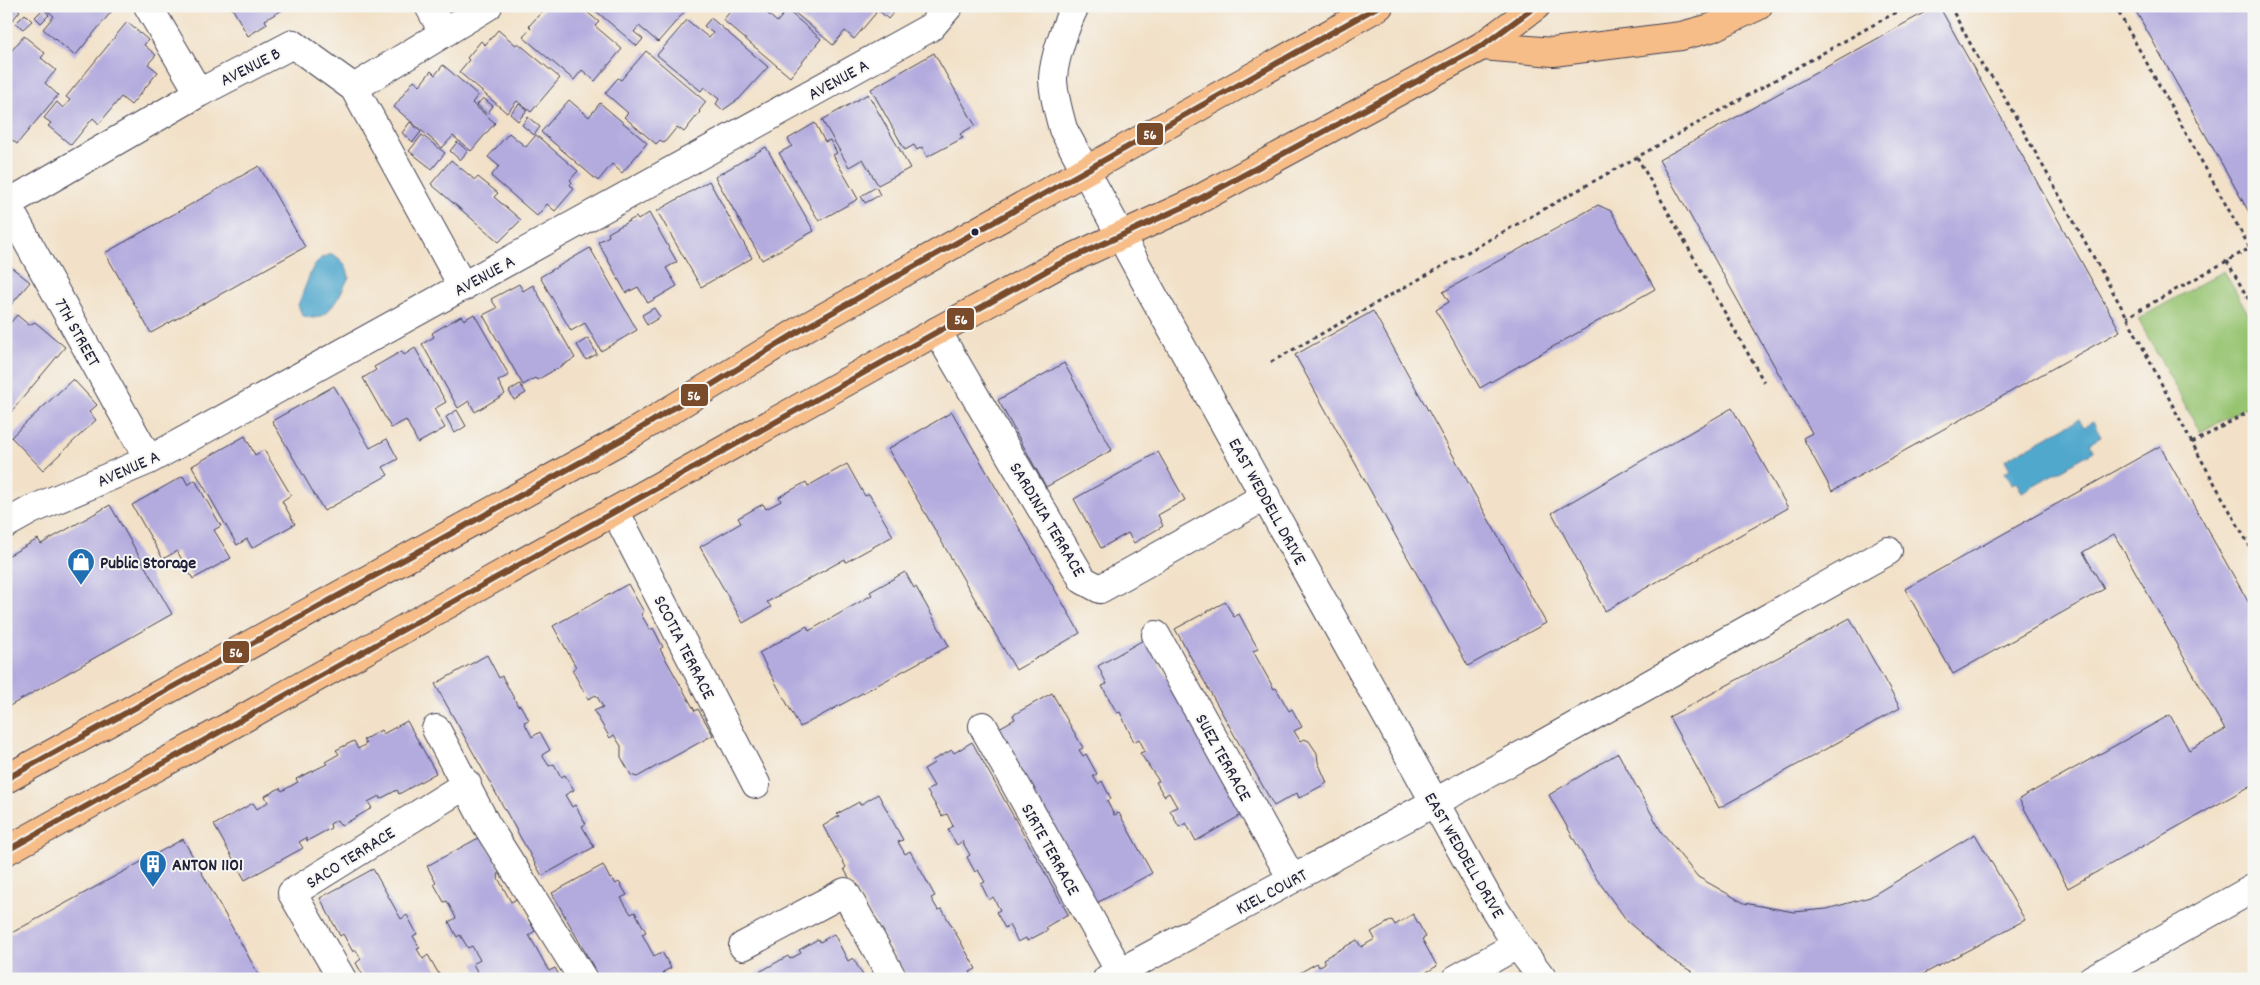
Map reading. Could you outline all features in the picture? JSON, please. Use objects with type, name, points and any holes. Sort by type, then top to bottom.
[{"type":"main road","points":[[6,779],[628,436],[801,330],[1379,6]]},
{"type":"main road","points":[[6,851],[1057,265],[1194,202],[1482,46],[1536,6]]},
{"type":"main road","points":[[1482,46],[1553,52],[1681,36],[1711,28],[1750,7]]},
{"type":"street","points":[[148,6],[199,93]]},
{"type":"street","points":[[429,6],[443,32]]},
{"type":"street","points":[[463,287],[354,88],[488,6]]},
{"type":"street","name":"AVENUE A","points":[[6,524],[31,510],[150,460],[931,27],[948,6]]},
{"type":"street","name":"EAST WEDDELL DRIVE","points":[[1075,6],[1056,62],[1053,79],[1056,103],[1063,129],[1434,802],[1517,945],[1543,979]]},
{"type":"street","name":"AVENUE B","points":[[7,204],[199,93],[293,44],[354,88]]},
{"type":"street","name":"7TH STREET","points":[[7,204],[150,460]]},
{"type":"street","name":"SARDINIA TERRACE","points":[[937,331],[1083,580],[1100,589],[1266,496]]},
{"type":"street","name":"SCOTIA TERRACE","points":[[615,510],[756,784]]},
{"type":"street","name":"KIEL COURT","points":[[1113,975],[1614,705],[1888,551]]},
{"type":"street","name":"SUEZ TERRACE","points":[[1156,635],[1292,879]]},
{"type":"street","name":"SIRTE TERRACE","points":[[983,726],[1113,975]]},
{"type":"street","points":[[436,729],[467,784],[486,824],[582,979]]},
{"type":"street","name":"SACO TERRACE","points":[[342,979],[292,893],[467,784]]},
{"type":"street","points":[[2092,979],[2254,888]]},
{"type":"street","points":[[743,946],[845,892],[893,979]]},
{"type":"street","points":[[1456,979],[1517,945]]},
{"type":"path","points":[[1271,362],[1907,6]]},
{"type":"path","points":[[1950,6],[1984,69],[1995,80],[2127,317],[2192,443],[2254,554]]},
{"type":"path","points":[[2115,6],[2250,248],[2127,317]]},
{"type":"path","points":[[1637,157],[1764,382]]},
{"type":"path","points":[[2227,261],[2254,309]]},
{"type":"path","points":[[2192,443],[2254,410]]},
{"type":"green space","points":[[2224,271],[2254,324],[2254,403],[2200,432],[2138,319]]},
{"type":"water","points":[[332,254],[344,263],[349,277],[337,300],[325,313],[311,318],[302,315],[298,305],[312,269],[321,258]]},
{"type":"water","points":[[2079,419],[2084,427],[2093,422],[2101,437],[2090,443],[2094,451],[2022,492],[2016,482],[2012,484],[2005,472],[2010,469],[2005,460]]},
{"type":"building","points":[[6,6],[14,6],[20,11],[6,28]]},
{"type":"building","points":[[42,6],[116,6],[75,56],[43,29],[54,16]]},
{"type":"building","points":[[231,6],[289,6],[265,20],[267,24],[248,36]]},
{"type":"building","points":[[547,6],[580,6],[599,22],[595,26],[622,49],[595,81],[582,70],[574,80],[523,37],[531,28],[529,26]]},
{"type":"building","points":[[590,6],[682,6],[686,10],[658,42],[639,26],[634,32],[643,39],[637,46]]},
{"type":"building","points":[[735,6],[759,6],[777,22],[787,10],[821,39],[790,77],[723,20]]},
{"type":"building","points":[[787,6],[868,6],[876,13],[854,39],[845,31],[833,45]]},
{"type":"building","points":[[874,6],[899,6],[888,19]]},
{"type":"building","points":[[1939,6],[2120,331],[1832,491],[1803,438],[1812,433],[1659,160]]},
{"type":"building","points":[[2133,6],[2254,6],[2254,221]]},
{"type":"building","points":[[44,8],[49,15],[41,23],[35,17]]},
{"type":"building","points":[[25,14],[32,21],[23,29],[16,23]]},
{"type":"building","points":[[711,18],[768,67],[739,99],[723,110],[716,104],[719,99],[704,87],[701,91],[657,55],[687,20],[709,38],[713,33],[704,26]]},
{"type":"building","points":[[127,22],[148,40],[144,45],[156,55],[148,64],[158,72],[131,105],[121,97],[99,124],[93,118],[71,145],[48,126],[51,123],[44,118],[57,102],[63,108],[70,100],[66,97]]},
{"type":"building","points":[[498,30],[516,45],[518,43],[560,78],[531,112],[517,101],[507,113],[459,72],[469,60],[467,58],[481,41],[485,45]]},
{"type":"building","points":[[24,36],[45,53],[41,58],[56,70],[45,83],[58,95],[17,144],[6,135],[6,57]]},
{"type":"building","points":[[646,51],[706,102],[684,132],[677,127],[664,143],[660,140],[656,144],[624,117],[628,113],[605,93],[618,78],[621,80]]},
{"type":"building","points":[[934,53],[975,125],[960,134],[963,138],[927,157],[922,147],[917,150],[914,145],[905,150],[871,89]]},
{"type":"building","points":[[443,65],[478,95],[472,103],[495,123],[471,151],[453,136],[442,148],[394,107],[414,80],[420,85],[431,71],[435,75]]},
{"type":"building","points":[[868,94],[910,168],[878,185],[863,159],[849,167],[822,120]]},
{"type":"building","points":[[483,98],[493,106],[487,114],[477,105]]},
{"type":"building","points":[[569,100],[589,117],[600,103],[647,143],[622,173],[612,164],[598,181],[541,132]]},
{"type":"building","points":[[519,104],[527,110],[518,121],[510,114]]},
{"type":"building","points":[[528,117],[540,127],[534,135],[522,125]]},
{"type":"building","points":[[410,122],[421,132],[413,142],[402,133]]},
{"type":"building","points":[[815,123],[825,142],[830,140],[837,153],[833,155],[858,199],[819,221],[779,153],[792,146],[788,139]]},
{"type":"building","points":[[509,133],[526,147],[536,135],[578,171],[570,180],[572,182],[570,185],[574,189],[555,211],[547,204],[537,216],[491,176],[499,166],[488,157]]},
{"type":"building","points":[[422,135],[445,153],[432,169],[409,151]]},
{"type":"building","points":[[457,142],[468,151],[460,160],[450,151]]},
{"type":"building","points":[[766,147],[814,231],[762,260],[715,177]]},
{"type":"building","points":[[451,160],[475,180],[478,177],[498,193],[494,197],[521,220],[499,242],[431,184]]},
{"type":"building","points":[[259,166],[305,247],[151,333],[105,253]]},
{"type":"building","points":[[709,181],[752,258],[701,287],[657,211]]},
{"type":"building","points":[[876,187],[880,195],[865,203],[861,196]]},
{"type":"building","points":[[1598,205],[1611,211],[1655,289],[1480,388],[1436,310],[1449,302],[1443,292]]},
{"type":"building","points":[[649,213],[677,262],[666,268],[677,286],[648,303],[638,287],[626,293],[598,242],[609,236],[608,233],[636,217],[638,220]]},
{"type":"building","points":[[590,248],[637,330],[601,351],[585,323],[571,331],[540,277]]},
{"type":"building","points":[[6,263],[30,282],[6,311]]},
{"type":"building","points":[[519,284],[523,291],[533,285],[575,358],[537,380],[535,378],[523,385],[483,315],[497,308],[491,299]]},
{"type":"building","points":[[654,308],[660,317],[647,325],[642,315]]},
{"type":"building","points":[[1373,311],[1546,623],[1468,666],[1295,355]]},
{"type":"building","points":[[474,314],[509,375],[498,381],[505,394],[475,412],[469,401],[458,408],[422,344],[434,337],[432,333],[461,316],[464,320]]},
{"type":"building","points":[[17,315],[29,325],[35,322],[65,347],[11,412],[6,408],[6,328]]},
{"type":"building","points":[[588,338],[597,354],[586,360],[577,345]]},
{"type":"building","points":[[415,348],[446,402],[434,409],[445,428],[418,443],[406,420],[391,428],[363,378],[376,370],[374,367],[402,351],[404,355]]},
{"type":"building","points":[[1064,363],[1112,450],[1046,487],[998,400]]},
{"type":"building","points":[[73,379],[97,405],[89,412],[96,420],[43,470],[11,437]]},
{"type":"building","points":[[520,384],[526,393],[514,400],[509,391]]},
{"type":"building","points":[[334,386],[370,448],[387,439],[398,459],[383,467],[388,475],[324,511],[272,421]]},
{"type":"building","points":[[1732,408],[1788,508],[1605,611],[1552,513]]},
{"type":"building","points":[[457,410],[466,426],[455,433],[446,417]]},
{"type":"building","points":[[952,412],[1080,633],[1016,670],[888,449]]},
{"type":"building","points":[[245,436],[255,455],[264,450],[291,495],[282,501],[295,524],[252,548],[247,539],[237,545],[192,466]]},
{"type":"building","points":[[2160,446],[2254,612],[2254,784],[2068,888],[2019,799],[2170,715],[2189,750],[2225,730],[2114,534],[2083,552],[2104,589],[1953,674],[1905,589]]},
{"type":"building","points":[[1158,452],[1185,500],[1158,515],[1163,526],[1134,543],[1128,533],[1101,548],[1074,499]]},
{"type":"building","points":[[847,464],[865,496],[869,494],[893,536],[846,562],[845,559],[767,602],[771,607],[743,623],[700,547],[741,523],[738,518],[763,504],[766,509],[781,501],[779,497],[806,482],[808,486]]},
{"type":"building","points":[[183,476],[188,485],[195,480],[221,526],[214,530],[231,558],[193,579],[177,551],[163,559],[132,505]]},
{"type":"building","name":"Public Storage","points":[[110,505],[172,614],[6,708],[6,557],[38,539],[41,544]]},
{"type":"building","points":[[905,572],[914,588],[916,587],[949,646],[800,727],[759,653],[807,626],[809,631],[872,595],[870,592]]},
{"type":"building","points":[[628,584],[644,612],[641,614],[650,630],[653,628],[663,647],[660,649],[695,711],[698,709],[713,735],[637,777],[631,775],[621,757],[621,746],[614,735],[610,738],[594,711],[603,707],[596,695],[588,699],[572,670],[576,667],[553,626]]},
{"type":"building","points":[[1225,602],[1234,617],[1239,614],[1258,649],[1253,651],[1274,689],[1276,688],[1289,711],[1292,709],[1302,727],[1294,731],[1300,741],[1304,739],[1309,741],[1317,753],[1318,762],[1327,783],[1299,798],[1297,793],[1274,806],[1175,629]]},
{"type":"building","points":[[1850,618],[1900,708],[1719,808],[1669,717]]},
{"type":"building","points":[[1145,639],[1243,814],[1196,841],[1186,823],[1179,827],[1170,810],[1177,807],[1169,793],[1164,796],[1156,782],[1159,781],[1140,753],[1145,751],[1139,739],[1134,742],[1120,712],[1117,713],[1102,686],[1107,684],[1098,666]]},
{"type":"building","points":[[487,655],[499,678],[502,676],[518,706],[520,705],[529,720],[524,722],[532,737],[540,732],[550,750],[542,755],[549,766],[554,764],[561,777],[565,775],[574,790],[565,795],[572,807],[575,805],[586,824],[582,826],[594,847],[542,876],[435,684]]},
{"type":"building","points":[[1052,693],[1083,748],[1079,750],[1083,756],[1086,754],[1097,774],[1093,776],[1098,784],[1102,781],[1111,799],[1107,801],[1114,815],[1119,813],[1152,873],[1095,904],[997,729],[1015,719],[1013,715]]},
{"type":"building","points":[[407,721],[436,773],[399,794],[397,790],[380,799],[379,796],[368,802],[372,808],[341,826],[337,820],[330,824],[331,828],[307,841],[306,838],[299,842],[303,848],[245,880],[214,825],[253,803],[257,809],[268,802],[265,796],[280,788],[282,791],[298,782],[296,779],[327,764],[325,762],[339,754],[336,750],[354,741],[358,749],[366,744],[363,740],[381,730],[383,734]]},
{"type":"building","points":[[972,742],[1068,914],[1046,927],[1048,930],[1027,941],[1026,938],[1018,942],[1009,925],[1005,928],[996,912],[1000,910],[993,897],[989,900],[981,884],[985,882],[978,870],[975,872],[967,857],[970,855],[962,841],[957,845],[948,830],[953,826],[947,814],[942,816],[927,791],[934,786],[924,769],[934,763],[933,760],[952,750],[954,753]]},
{"type":"building","points":[[1618,753],[1662,833],[1698,877],[1744,903],[1794,912],[1827,909],[1870,897],[1975,834],[2025,920],[1914,979],[1704,979],[1671,959],[1628,922],[1596,878],[1549,795]]},
{"type":"building","points":[[878,794],[903,840],[898,842],[905,854],[910,851],[935,896],[931,898],[938,910],[942,909],[976,969],[970,972],[973,978],[908,979],[844,869],[846,867],[823,826],[839,816],[837,814],[859,802],[860,805]]},
{"type":"building","points":[[482,836],[500,868],[498,878],[511,902],[517,899],[535,931],[529,935],[549,971],[555,968],[561,979],[490,979],[488,975],[481,979],[473,964],[480,960],[472,946],[468,948],[460,935],[457,937],[449,922],[456,918],[447,901],[444,902],[427,866]]},
{"type":"building","name":"ANTON 1101","points":[[183,839],[261,979],[183,979],[181,975],[175,979],[6,979],[6,936]]},
{"type":"building","points":[[603,865],[610,879],[612,878],[616,884],[619,882],[627,895],[621,898],[631,914],[635,912],[646,932],[642,934],[654,956],[662,952],[671,968],[663,972],[667,979],[600,979],[552,893]]},
{"type":"building","points":[[373,869],[401,919],[407,915],[417,934],[413,936],[420,948],[417,949],[423,959],[428,955],[440,976],[435,979],[365,979],[356,963],[361,959],[356,950],[353,952],[343,934],[340,936],[320,898]]},
{"type":"building","points":[[1413,914],[1426,937],[1422,939],[1437,966],[1415,979],[1289,979],[1317,963],[1319,967],[1325,963],[1323,959],[1357,940],[1361,947],[1375,939],[1371,932],[1392,920],[1395,925]]},
{"type":"building","points":[[834,934],[848,961],[853,958],[865,979],[756,979],[754,975],[788,956],[790,959],[801,953],[799,950],[818,939],[820,942]]},
{"type":"transit line","name":"56","points":[[6,779],[628,436],[801,330],[1379,6]]},
{"type":"transit line","name":"56","points":[[6,851],[1057,265],[1194,202],[1482,46],[1536,6]]},
{"type":"place","name":"Public Storage","points":[[81,586]]},
{"type":"place","name":"ANTON 1101","points":[[153,888]]}]
